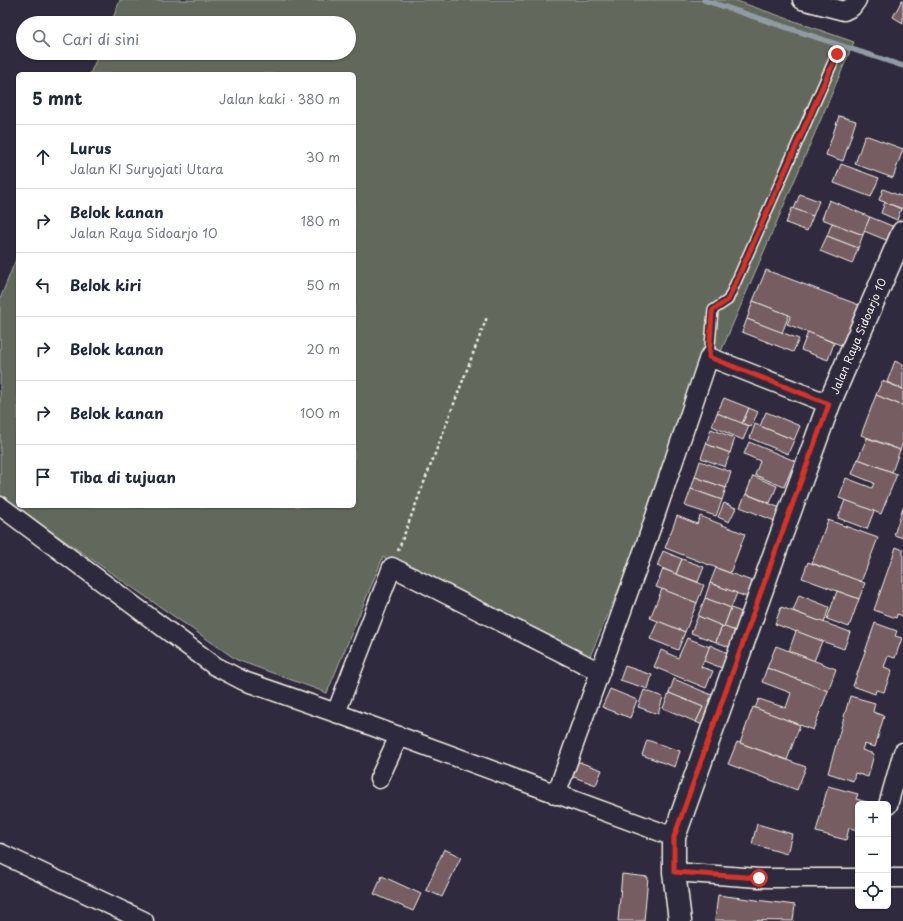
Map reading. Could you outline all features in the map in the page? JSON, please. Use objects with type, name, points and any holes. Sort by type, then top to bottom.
[{"type":"street","points":[[802,0],[844,11],[852,7],[858,0]]},
{"type":"street","name":"Jalan Raya Sidoarjo 10","points":[[680,921],[674,872],[674,837],[829,404],[903,232]]},
{"type":"street","points":[[556,795],[646,546],[709,357],[829,404]]},
{"type":"street","points":[[0,506],[215,666],[244,681],[336,713],[556,795],[674,837]]},
{"type":"street","points":[[336,713],[392,567],[600,672]]},
{"type":"street","points":[[379,780],[399,736]]},
{"type":"street","points":[[889,801],[903,752]]},
{"type":"street","points":[[0,853],[144,921]]},
{"type":"street","points":[[674,872],[759,878],[855,878]]},
{"type":"street","points":[[891,878],[903,878]]},
{"type":"lane","points":[[709,357],[713,310],[728,300],[837,54]]},
{"type":"path","points":[[392,567],[487,317]]},
{"type":"green space","points":[[120,0],[734,0],[854,42],[588,661],[383,557],[327,693],[237,660],[17,508],[356,508],[356,72],[91,72],[96,60],[356,60],[356,16],[114,16]]},
{"type":"green space","points":[[16,259],[16,507],[0,496],[0,299]]},
{"type":"building","points":[[903,0],[903,23],[893,17]]},
{"type":"building","points":[[839,116],[856,121],[843,161],[826,155]]},
{"type":"building","points":[[865,135],[903,149],[893,178],[855,164]]},
{"type":"building","points":[[841,164],[879,178],[871,197],[834,183]]},
{"type":"building","points":[[883,189],[903,197],[903,209],[879,200]]},
{"type":"building","points":[[800,194],[819,201],[813,216],[794,209]]},
{"type":"building","points":[[829,200],[870,217],[863,235],[822,219]]},
{"type":"building","points":[[885,202],[901,209],[897,220],[881,213]]},
{"type":"building","points":[[792,208],[813,216],[807,231],[786,223]]},
{"type":"building","points":[[870,217],[897,228],[891,242],[864,231]]},
{"type":"building","points":[[832,223],[863,235],[858,248],[827,236]]},
{"type":"building","points":[[827,236],[858,248],[852,264],[820,251]]},
{"type":"building","points":[[766,270],[859,305],[843,346],[787,324],[791,316],[753,301]]},
{"type":"building","points":[[753,301],[789,315],[782,333],[747,319]]},
{"type":"building","points":[[747,319],[799,339],[793,352],[742,332]]},
{"type":"building","points":[[808,332],[834,343],[828,360],[801,350]]},
{"type":"building","points":[[895,361],[903,365],[903,389],[887,382]]},
{"type":"building","points":[[882,381],[903,389],[903,406],[876,395]]},
{"type":"building","points":[[876,395],[903,406],[903,443],[900,450],[861,435]]},
{"type":"building","points":[[724,398],[749,408],[742,424],[717,413]]},
{"type":"building","points":[[749,408],[758,412],[751,427],[742,424]]},
{"type":"building","points":[[766,412],[800,426],[794,440],[760,426]]},
{"type":"building","points":[[717,413],[749,426],[743,440],[712,426]]},
{"type":"building","points":[[755,424],[794,440],[788,454],[750,438]]},
{"type":"building","points":[[711,429],[735,438],[730,453],[706,444]]},
{"type":"building","points":[[867,438],[900,450],[892,472],[858,459]]},
{"type":"building","points":[[749,442],[795,461],[784,487],[755,475],[760,461],[744,454]]},
{"type":"building","points":[[706,444],[730,453],[725,467],[701,458]]},
{"type":"building","points":[[858,459],[897,474],[881,514],[839,498],[846,478],[872,488],[874,483],[852,474]]},
{"type":"building","points":[[700,461],[731,472],[726,488],[695,477]]},
{"type":"building","points":[[753,476],[777,486],[770,503],[746,494]]},
{"type":"building","points":[[695,477],[726,488],[722,500],[691,489]]},
{"type":"building","points":[[691,489],[722,500],[716,516],[685,506]]},
{"type":"building","points":[[746,494],[780,508],[775,521],[740,507]]},
{"type":"building","points":[[845,500],[874,511],[867,529],[838,518]]},
{"type":"building","points":[[724,503],[736,508],[729,522],[718,517]]},
{"type":"building","points":[[903,507],[903,538],[894,535]]},
{"type":"building","points":[[677,516],[697,524],[700,516],[745,534],[730,573],[665,548]]},
{"type":"building","points":[[828,520],[878,538],[861,582],[812,563]]},
{"type":"building","points":[[896,547],[903,550],[903,616],[897,614],[896,618],[874,610]]},
{"type":"building","points":[[663,551],[682,559],[676,574],[657,566]]},
{"type":"building","points":[[682,559],[704,567],[698,582],[676,574]]},
{"type":"building","points":[[808,562],[865,583],[859,599],[802,578]]},
{"type":"building","points":[[716,568],[760,584],[754,600],[710,583]]},
{"type":"building","points":[[663,569],[704,585],[697,603],[656,587]]},
{"type":"building","points":[[710,583],[737,593],[731,608],[705,598]]},
{"type":"building","points":[[662,589],[697,603],[685,632],[650,618]]},
{"type":"building","points":[[837,591],[859,599],[849,627],[827,619]]},
{"type":"building","points":[[799,595],[829,607],[824,623],[793,611]]},
{"type":"building","points":[[705,598],[731,608],[724,627],[698,616]]},
{"type":"building","points":[[781,607],[850,632],[844,649],[775,624]]},
{"type":"building","points":[[731,608],[750,615],[741,633],[724,627]]},
{"type":"building","points":[[698,616],[722,626],[716,642],[691,633]]},
{"type":"building","points":[[658,621],[685,632],[678,650],[650,639]]},
{"type":"building","points":[[875,623],[897,631],[895,636],[902,638],[895,658],[888,656],[884,667],[892,670],[884,692],[876,690],[875,694],[853,686]]},
{"type":"building","points":[[722,626],[741,633],[735,649],[716,642]]},
{"type":"building","points":[[796,631],[822,641],[814,661],[789,651]]},
{"type":"building","points":[[687,638],[710,647],[701,667],[713,671],[706,688],[654,667],[661,650],[678,658]]},
{"type":"building","points":[[710,645],[728,653],[722,668],[704,661]]},
{"type":"building","points":[[776,646],[836,669],[828,691],[767,668]]},
{"type":"building","points":[[625,666],[652,675],[648,689],[620,680]]},
{"type":"building","points":[[767,668],[828,691],[813,730],[755,708],[759,699],[786,708],[791,693],[762,682]]},
{"type":"building","points":[[674,679],[721,699],[709,728],[696,722],[703,707],[669,693]]},
{"type":"building","points":[[610,689],[637,700],[630,718],[602,707]]},
{"type":"building","points":[[644,690],[663,697],[658,714],[638,707]]},
{"type":"building","points":[[669,693],[703,707],[696,722],[663,708]]},
{"type":"building","points":[[850,696],[875,703],[873,712],[884,716],[875,747],[864,744],[862,750],[874,754],[868,777],[855,773],[853,781],[828,773]]},
{"type":"building","points":[[753,707],[800,725],[787,760],[740,743]]},
{"type":"building","points":[[647,740],[680,751],[675,767],[642,755]]},
{"type":"building","points":[[737,742],[806,767],[797,790],[728,764]]},
{"type":"building","points":[[576,761],[602,770],[596,785],[571,776]]},
{"type":"building","points":[[828,786],[858,794],[856,799],[863,801],[855,801],[855,829],[849,828],[846,840],[816,832]]},
{"type":"building","points":[[757,824],[792,834],[787,854],[752,844]]},
{"type":"building","points":[[444,849],[461,857],[442,897],[426,890]]},
{"type":"building","points":[[622,874],[648,877],[644,921],[618,921]]},
{"type":"building","points":[[382,876],[421,894],[413,911],[374,894]]},
{"type":"building","points":[[718,895],[795,905],[793,921],[715,920]]},
{"type":"waterway","points":[[704,0],[903,66]]},
{"type":"route","points":[[759,878],[674,872],[674,837],[829,404],[709,357],[712,313],[713,310],[728,300],[837,54]]}]
